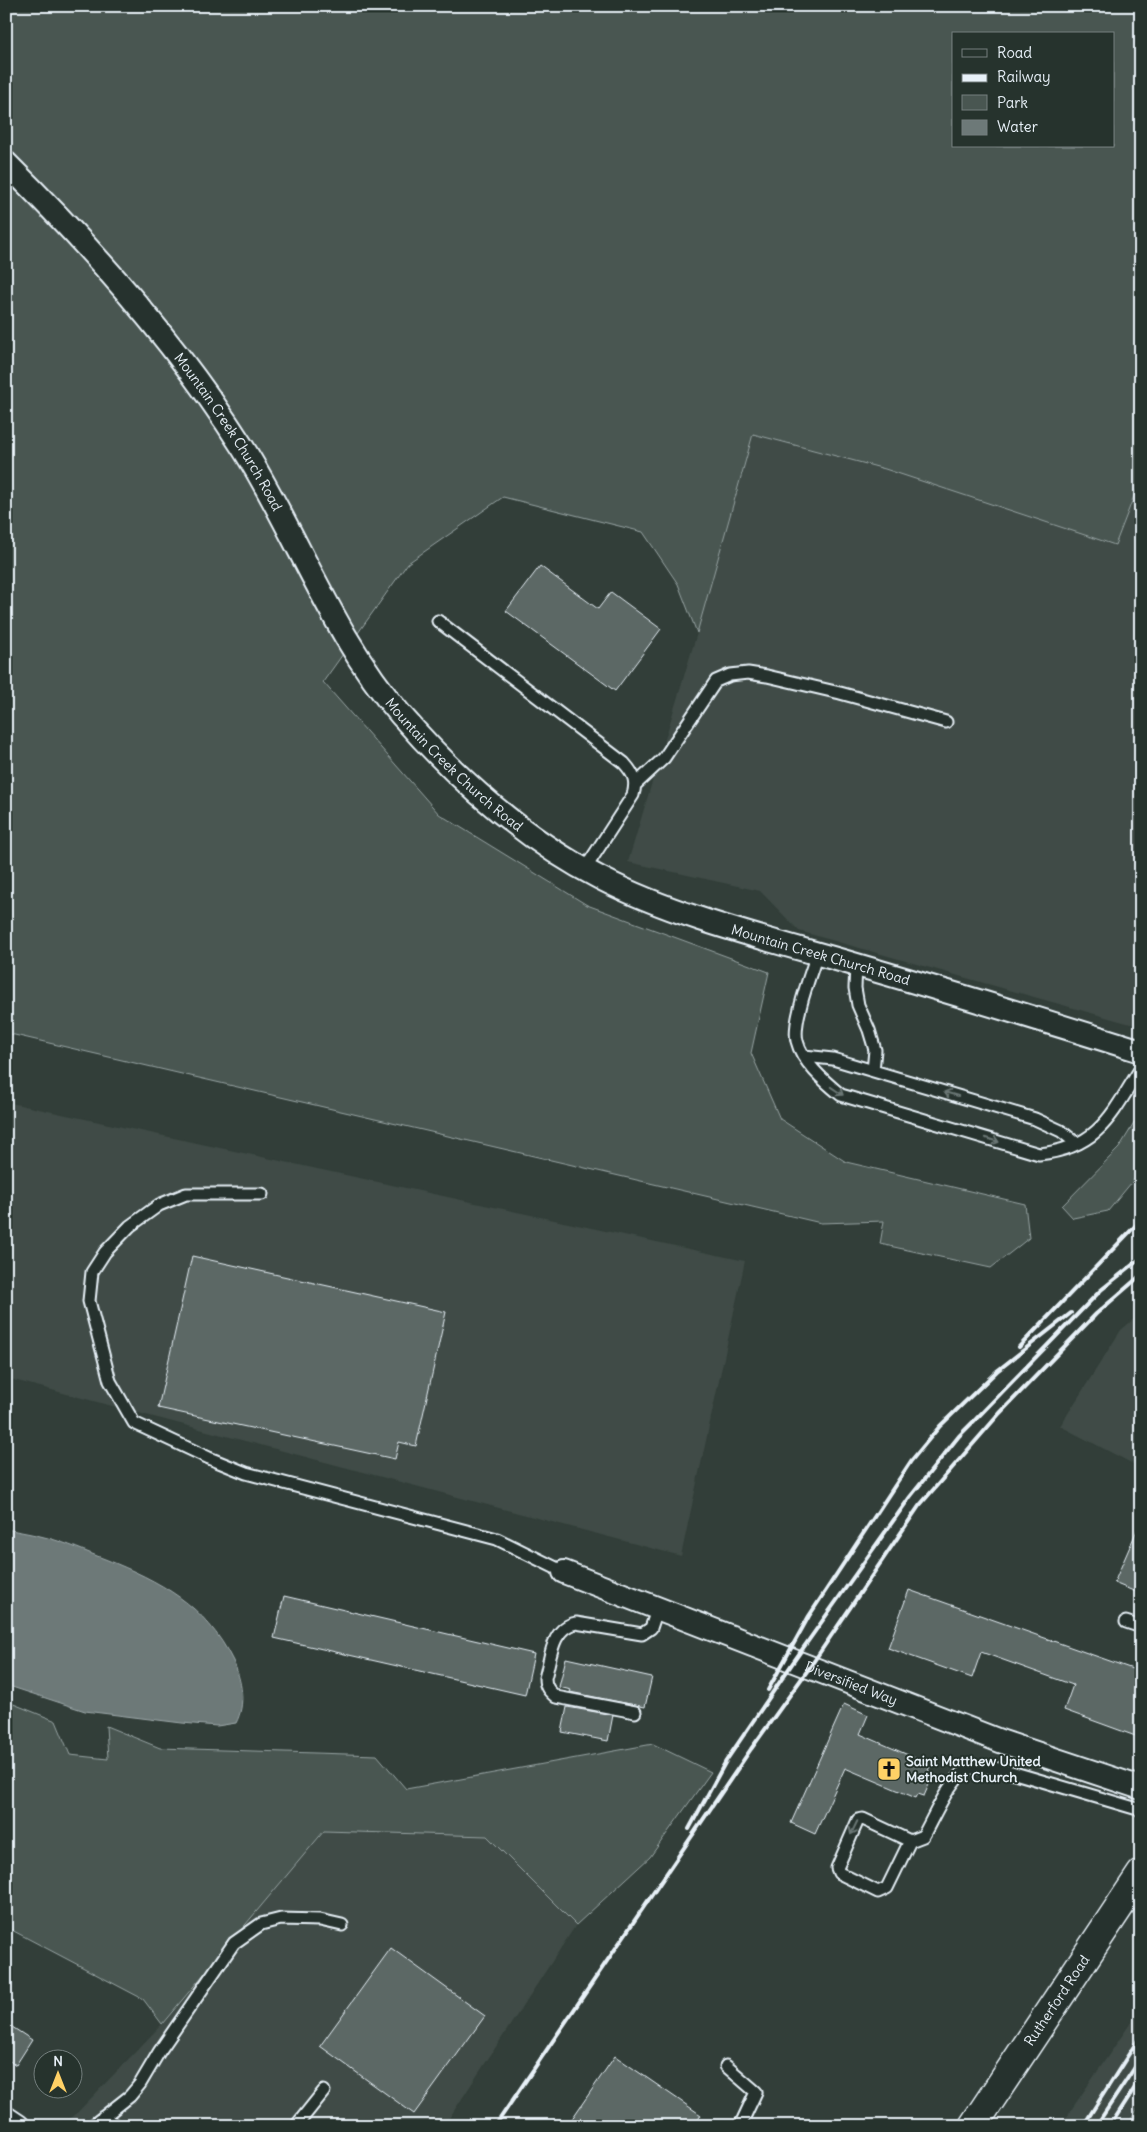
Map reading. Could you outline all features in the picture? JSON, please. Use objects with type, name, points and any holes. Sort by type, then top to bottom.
[{"type":"street","name":"Mountain Creek Church Road","points":[[6,163],[98,260],[155,325],[203,387],[269,492],[344,632],[365,667],[399,713],[442,759],[500,811],[548,846],[598,877],[651,901],[1140,1054]]},
{"type":"street","name":"Diversified Way","points":[[564,1572],[657,1610],[1000,1741],[1141,1788]]},
{"type":"street","name":"Rutherford Road","points":[[973,2126],[1141,1874]]},
{"type":"street","points":[[6,2118],[18,2126]]},
{"type":"lane","points":[[438,621],[624,762],[633,773],[636,784],[633,795],[585,869]]},
{"type":"lane","points":[[636,784],[664,758],[716,682],[730,675],[748,673],[767,676],[840,693],[946,722]]},
{"type":"lane","points":[[817,954],[796,1024],[796,1040],[804,1056],[826,1083],[841,1094],[1039,1154],[1058,1152],[1101,1129],[1140,1054]]},
{"type":"lane","points":[[856,965],[854,988],[858,1005],[875,1050],[873,1071]]},
{"type":"lane","points":[[804,1056],[833,1059],[1035,1119],[1061,1130],[1076,1143]]},
{"type":"lane","points":[[262,1194],[186,1194],[159,1205],[130,1226],[105,1252],[92,1272],[89,1301],[110,1382],[134,1423],[246,1473],[497,1538],[564,1572]]},
{"type":"lane","points":[[635,1712],[556,1697],[545,1684],[546,1678],[556,1638],[567,1625],[576,1623],[642,1634],[651,1628],[657,1610]]},
{"type":"lane","points":[[1126,1622],[1141,1627]]},
{"type":"lane","points":[[910,1841],[863,1819],[858,1820],[837,1868],[839,1873],[878,1892],[887,1888],[910,1841],[923,1836],[957,1776],[969,1768],[983,1766],[1001,1769],[1141,1810]]},
{"type":"lane","points":[[92,2126],[130,2096],[140,2084],[159,2052],[234,1943],[261,1924],[281,1919],[320,1920],[342,1925]]},
{"type":"lane","points":[[726,2066],[756,2092],[740,2126]]},
{"type":"lane","points":[[296,2126],[324,2091]]},
{"type":"lane","points":[[103,2117],[116,2126]]},
{"type":"shaded area","points":[[753,434],[885,469],[1115,545],[1141,478],[1141,1027],[799,931],[760,891],[628,862],[697,633]]},
{"type":"shaded area","points":[[6,1102],[745,1261],[681,1556],[6,1378]]},
{"type":"shaded area","points":[[1141,1313],[1141,1468],[1060,1426],[1121,1330]]},
{"type":"shaded area","points":[[324,1831],[487,1836],[576,1925],[444,2126],[60,2126],[75,2115],[162,2024]]},
{"type":"shaded area","points":[[1141,2008],[1141,2103],[1127,2126],[1060,2126]]},
{"type":"green space","points":[[6,6],[1141,6],[1141,478],[1115,545],[885,469],[753,434],[697,633],[678,584],[643,532],[503,497],[408,563],[323,682],[439,814],[587,905],[769,972],[751,1053],[780,1119],[846,1162],[1025,1204],[1029,1238],[991,1268],[880,1244],[884,1221],[821,1223],[6,1033]]},
{"type":"green space","points":[[1141,1112],[1141,1171],[1108,1211],[1073,1218],[1062,1206],[1119,1148]]},
{"type":"green space","points":[[6,1701],[56,1721],[70,1755],[108,1759],[106,1726],[160,1748],[377,1755],[406,1789],[653,1744],[711,1772],[650,1857],[576,1925],[487,1836],[324,1831],[162,2024],[143,1999],[6,1927]]},
{"type":"green space","points":[[1141,2103],[1141,2126],[1127,2126]]},
{"type":"water","points":[[6,1529],[55,1540],[125,1567],[163,1586],[180,1597],[209,1625],[222,1641],[233,1661],[242,1692],[241,1708],[236,1723],[217,1726],[85,1711],[6,1685]]},
{"type":"building","points":[[540,566],[598,609],[611,592],[661,629],[615,691],[506,611]]},
{"type":"building","points":[[192,1256],[446,1312],[416,1446],[399,1442],[395,1459],[158,1408]]},
{"type":"building","points":[[1141,1521],[1141,1594],[1114,1583]]},
{"type":"building","points":[[909,1590],[1141,1672],[1141,1738],[1064,1710],[1073,1685],[981,1652],[972,1678],[888,1648]]},
{"type":"building","points":[[284,1596],[534,1654],[525,1695],[274,1638]]},
{"type":"building","points":[[566,1658],[652,1677],[645,1707],[570,1692],[571,1690],[559,1687]]},
{"type":"building","name":"Saint Matthew United Methodist Church","points":[[844,1704],[868,1715],[860,1734],[915,1758],[914,1760],[930,1767],[928,1770],[934,1773],[924,1796],[918,1794],[916,1798],[845,1768],[815,1834],[791,1823]]},
{"type":"building","points":[[567,1707],[613,1715],[608,1741],[562,1732]]},
{"type":"building","points":[[391,1948],[485,2016],[414,2114],[320,2046]]},
{"type":"building","points":[[6,2023],[32,2040],[16,2065],[6,2059]]},
{"type":"building","points":[[615,2056],[701,2115],[694,2126],[567,2126]]},
{"type":"railway","points":[[1019,1347],[1141,1220]]},
{"type":"railway","points":[[689,1829],[726,1761],[910,1497],[959,1436],[1101,1290],[1141,1258]]},
{"type":"railway","points":[[495,2126],[751,1749],[810,1667],[919,1506],[1000,1413],[1096,1314],[1141,1275]]},
{"type":"railway","points":[[768,1690],[809,1616],[911,1461],[940,1426],[997,1371],[1071,1313]]},
{"type":"railway","points":[[1083,2126],[1141,2035]]},
{"type":"railway","points":[[1096,2126],[1141,2058]]},
{"type":"railway","points":[[1110,2126],[1141,2078]]},
{"type":"place","name":"Saint Matthew United Methodist Church","points":[[889,1769]]}]
